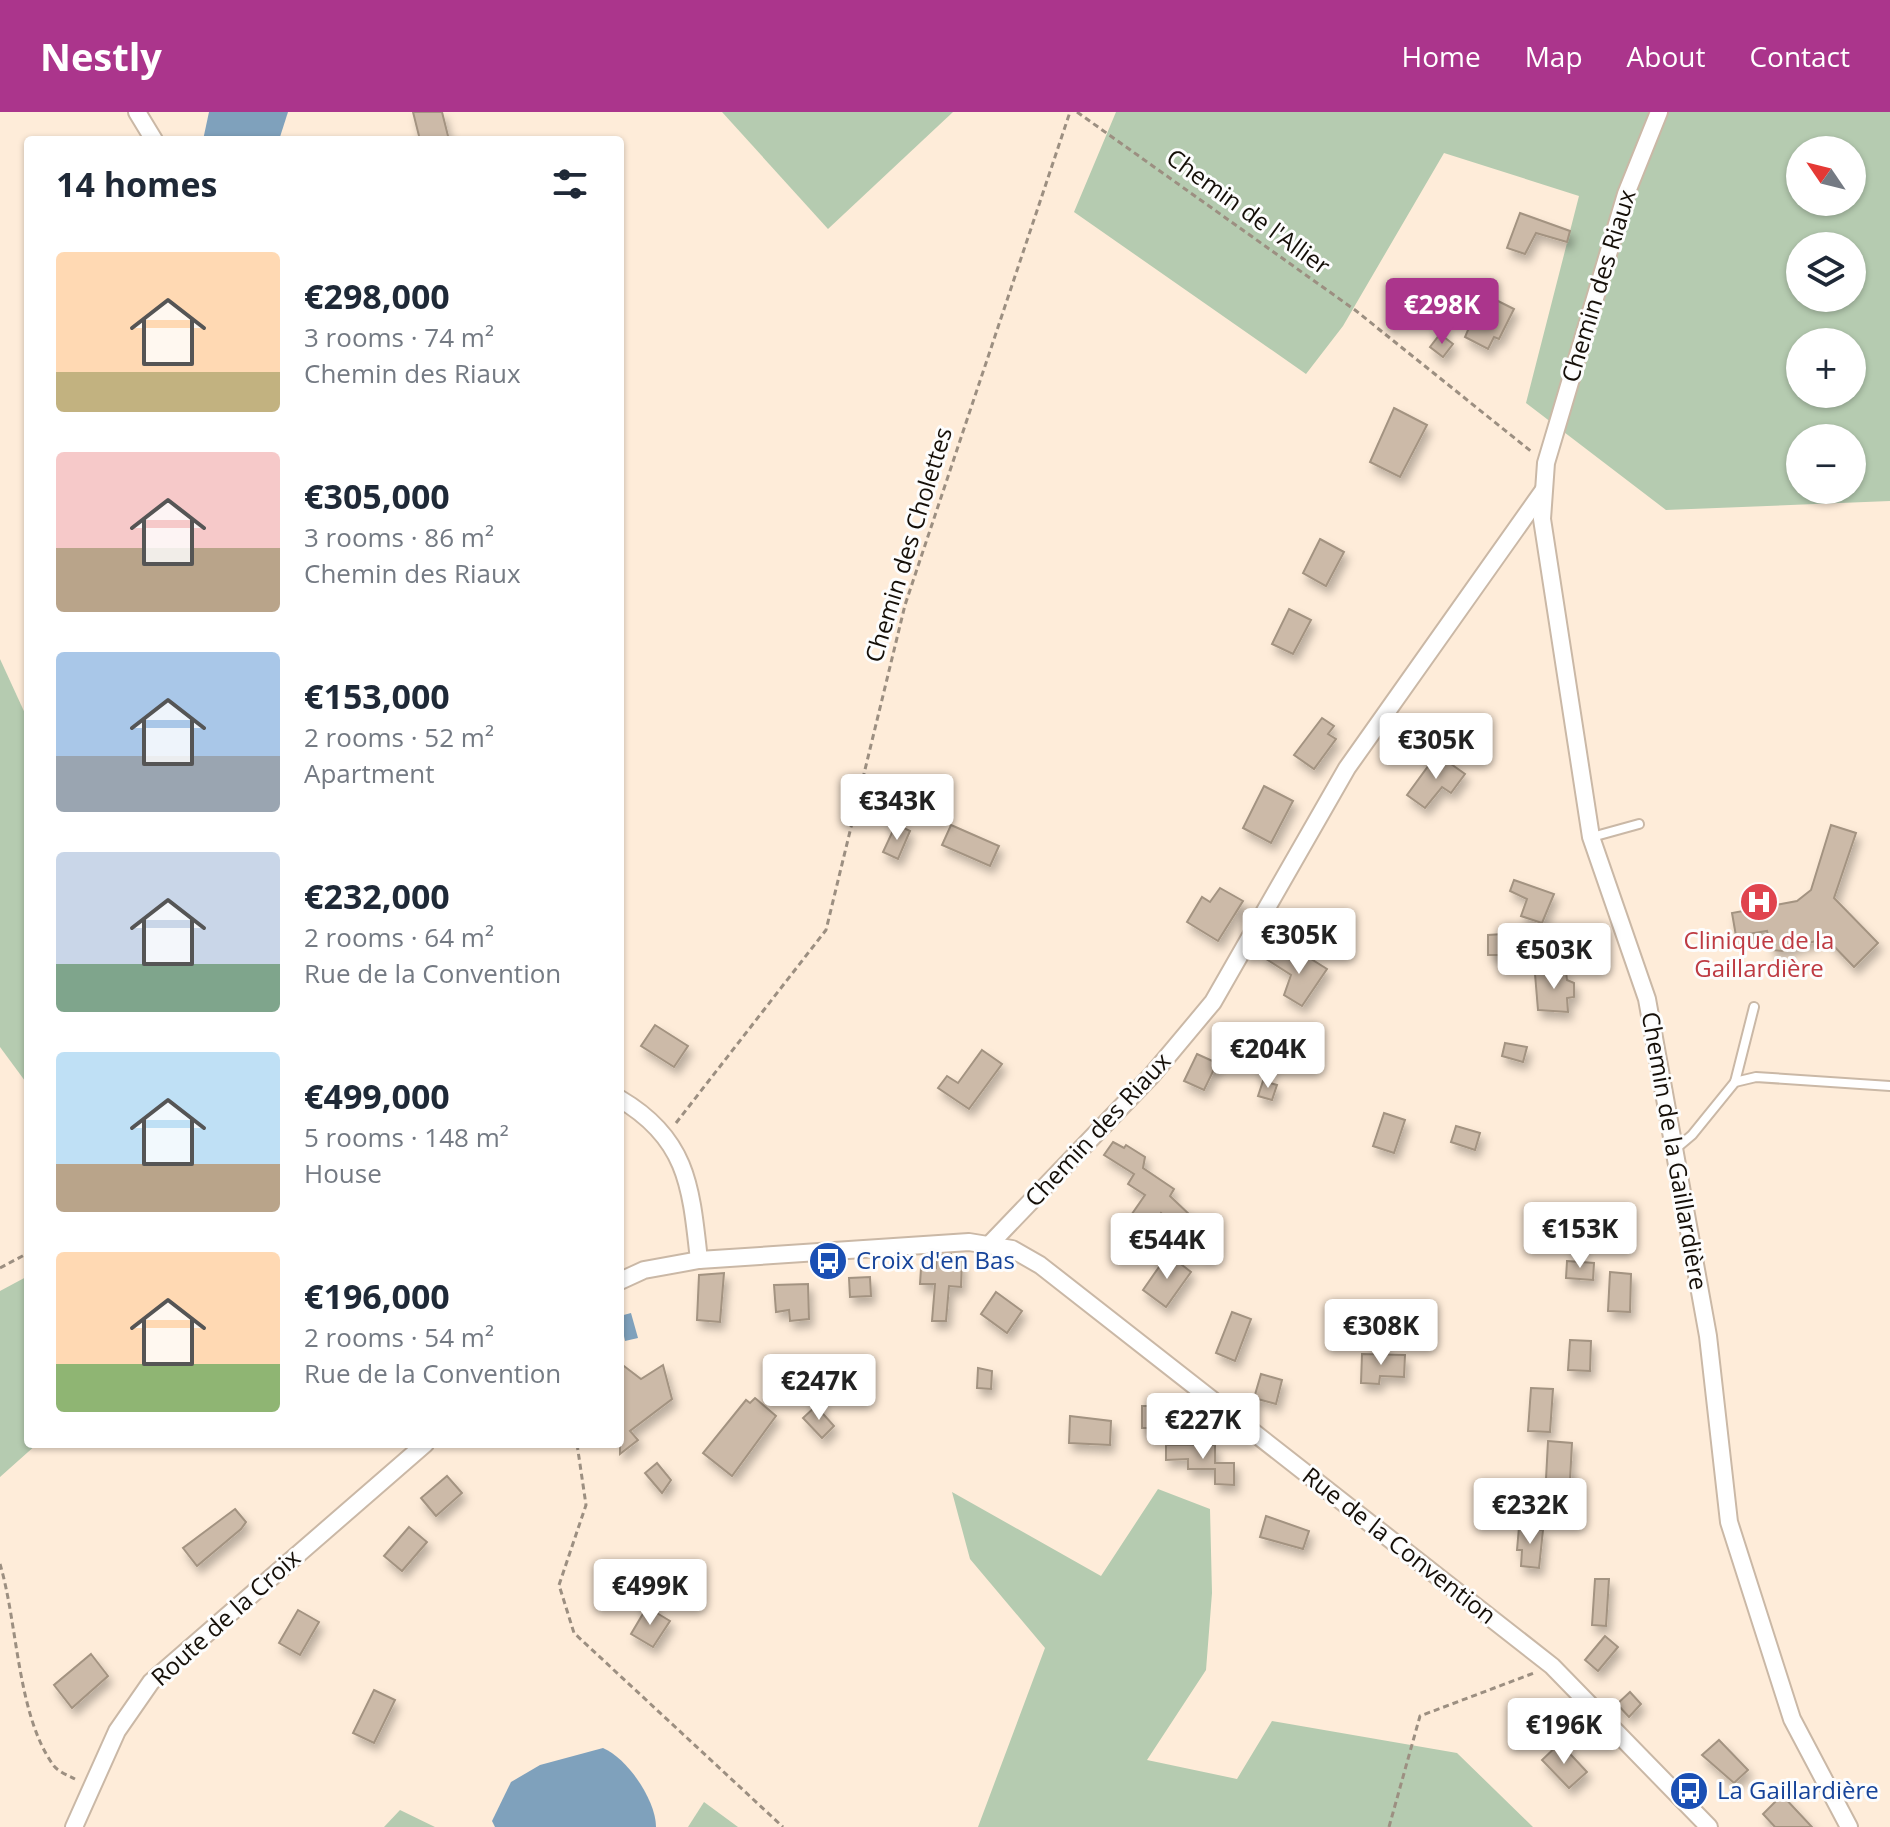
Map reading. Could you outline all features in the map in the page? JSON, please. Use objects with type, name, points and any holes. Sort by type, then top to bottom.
[{"type":"street","points":[[137,112],[152,136]]},
{"type":"street","name":"Chemin des Riaux","points":[[1546,463],[1626,194],[1659,112]]},
{"type":"street","name":"Chemin de la Gaillardière","points":[[1546,463],[1542,519],[1591,837],[1647,999],[1672,1151],[1708,1336],[1729,1522],[1792,1719],[1849,1827]]},
{"type":"street","name":"Chemin des Riaux","points":[[990,1244],[1152,1075],[1213,1002],[1347,768],[1543,491]]},
{"type":"street","points":[[624,1101],[641,1111],[667,1136],[691,1189],[699,1260],[644,1270],[624,1279]]},
{"type":"street","name":"Rue de la Convention","points":[[699,1260],[990,1244],[1012,1249],[1040,1265],[1552,1666],[1709,1827]]},
{"type":"street","name":"Route de la Croix","points":[[74,1827],[89,1787],[117,1731],[151,1682],[420,1448]]},
{"type":"lane","points":[[1591,837],[1639,824]]},
{"type":"lane","points":[[1672,1151],[1692,1135],[1735,1082],[1754,1007]]},
{"type":"lane","points":[[1735,1082],[1756,1077],[1890,1086]]},
{"type":"path","name":"Chemin des Cholettes","points":[[667,1136],[826,930],[905,605],[1070,112]]},
{"type":"path","name":"Chemin de l'Allier","points":[[1077,112],[1355,310],[1546,463]]},
{"type":"path","points":[[0,1268],[24,1255]]},
{"type":"path","points":[[578,1448],[586,1505],[559,1585],[574,1633],[783,1827]]},
{"type":"path","points":[[0,1564],[10,1599],[30,1715],[55,1769],[89,1787]]},
{"type":"path","points":[[1389,1827],[1420,1716],[1552,1666]]},
{"type":"green space","points":[[722,112],[953,112],[828,229]]},
{"type":"green space","points":[[1116,112],[1890,112],[1890,501],[1866,502],[1866,424],[1786,424],[1786,504],[1815,504],[1666,510],[1526,403],[1579,196],[1444,153],[1343,326],[1306,374],[1074,212]]},
{"type":"green space","points":[[0,659],[24,711],[24,1080],[0,1047]]},
{"type":"green space","points":[[24,1278],[24,1448],[33,1448],[0,1477],[0,1291]]},
{"type":"green space","points":[[1158,1489],[1210,1509],[1212,1593],[1206,1670],[1147,1760],[1237,1779],[1272,1721],[1457,1753],[1533,1827],[978,1827],[1045,1648],[970,1559],[952,1492],[1101,1576]]},
{"type":"green space","points":[[704,1802],[738,1827],[688,1827]]},
{"type":"green space","points":[[400,1810],[435,1827],[384,1827]]},
{"type":"water","points":[[209,112],[288,112],[280,136],[204,136]]},
{"type":"water","points":[[631,1313],[638,1338],[625,1341],[624,1315]]},
{"type":"water","points":[[603,1748],[621,1761],[638,1781],[651,1805],[656,1827],[495,1827],[492,1821],[511,1782],[540,1765]]},
{"type":"building","points":[[413,112],[442,112],[448,136],[419,136]]},
{"type":"building","points":[[1520,213],[1570,231],[1567,242],[1536,233],[1525,254],[1507,248]]},
{"type":"building","points":[[1490,297],[1514,309],[1499,339],[1494,337],[1488,349],[1465,337],[1471,323],[1476,326]]},
{"type":"building","points":[[1440,334],[1453,344],[1443,357],[1430,347]]},
{"type":"building","points":[[1394,408],[1427,425],[1400,477],[1370,462]]},
{"type":"building","points":[[1320,539],[1344,552],[1326,586],[1303,573]]},
{"type":"building","points":[[1289,609],[1311,620],[1293,654],[1272,644]]},
{"type":"building","points":[[1322,718],[1334,726],[1328,734],[1336,739],[1314,769],[1294,755]]},
{"type":"building","points":[[1437,754],[1465,774],[1451,793],[1442,787],[1425,808],[1407,795]]},
{"type":"building","points":[[1264,786],[1293,801],[1271,843],[1243,828]]},
{"type":"building","points":[[896,824],[910,831],[898,859],[883,852]]},
{"type":"building","points":[[951,825],[999,846],[990,866],[942,845]]},
{"type":"building","points":[[1831,825],[1856,833],[1834,898],[1878,943],[1854,967],[1826,938],[1782,951],[1772,950],[1767,931],[1736,936],[1732,913],[1797,901],[1811,890]]},
{"type":"building","points":[[1514,880],[1554,894],[1542,923],[1521,916],[1527,899],[1510,891]]},
{"type":"building","points":[[1220,888],[1243,901],[1218,941],[1187,922],[1202,897],[1210,902]]},
{"type":"building","points":[[1503,934],[1503,955],[1488,955],[1488,935]]},
{"type":"building","points":[[1267,950],[1298,963],[1303,954],[1327,969],[1302,1006],[1284,995],[1291,975],[1263,957]]},
{"type":"building","points":[[1566,971],[1567,980],[1574,983],[1574,997],[1567,998],[1568,1012],[1538,1010],[1535,974]]},
{"type":"building","points":[[655,1025],[688,1046],[674,1067],[641,1046]]},
{"type":"building","points":[[1248,1034],[1285,1046],[1279,1061],[1244,1049]]},
{"type":"building","points":[[1505,1043],[1527,1047],[1523,1062],[1502,1056]]},
{"type":"building","points":[[982,1050],[1002,1064],[969,1109],[938,1088],[947,1076],[958,1083]]},
{"type":"building","points":[[1197,1054],[1217,1063],[1204,1090],[1184,1081]]},
{"type":"building","points":[[1263,1081],[1277,1085],[1272,1100],[1258,1096]]},
{"type":"building","points":[[1384,1113],[1405,1120],[1394,1153],[1373,1146]]},
{"type":"building","points":[[1456,1126],[1480,1133],[1475,1150],[1451,1142]]},
{"type":"building","points":[[1113,1142],[1124,1148],[1126,1145],[1145,1157],[1143,1168],[1174,1189],[1170,1196],[1214,1238],[1207,1255],[1161,1213],[1145,1237],[1125,1224],[1145,1195],[1128,1184],[1134,1174],[1104,1155]]},
{"type":"building","points":[[951,1254],[951,1260],[962,1261],[961,1287],[949,1286],[946,1321],[932,1321],[935,1284],[920,1284],[921,1268],[936,1268],[937,1255]]},
{"type":"building","points":[[1168,1254],[1191,1272],[1166,1307],[1143,1290]]},
{"type":"building","points":[[1567,1261],[1594,1263],[1593,1280],[1566,1278]]},
{"type":"building","points":[[1610,1272],[1631,1274],[1630,1312],[1608,1311]]},
{"type":"building","points":[[724,1273],[720,1322],[697,1320],[699,1275]]},
{"type":"building","points":[[870,1277],[871,1296],[850,1297],[849,1278]]},
{"type":"building","points":[[808,1284],[809,1319],[790,1321],[789,1310],[776,1312],[774,1285]]},
{"type":"building","points":[[996,1292],[1022,1311],[1007,1333],[981,1314]]},
{"type":"building","points":[[1232,1312],[1251,1319],[1235,1361],[1216,1353]]},
{"type":"building","points":[[1570,1340],[1591,1341],[1590,1371],[1568,1370]]},
{"type":"building","points":[[1362,1354],[1405,1355],[1404,1377],[1380,1376],[1379,1384],[1361,1383]]},
{"type":"building","points":[[663,1365],[672,1399],[630,1431],[638,1440],[620,1454],[620,1448],[624,1448],[624,1366],[641,1379]]},
{"type":"building","points":[[978,1368],[992,1371],[991,1389],[977,1388]]},
{"type":"building","points":[[1261,1374],[1282,1380],[1276,1404],[1254,1398]]},
{"type":"building","points":[[1531,1388],[1553,1389],[1550,1432],[1528,1431]]},
{"type":"building","points":[[755,1398],[776,1416],[732,1476],[703,1453],[746,1400],[750,1403]]},
{"type":"building","points":[[816,1406],[834,1426],[822,1438],[803,1418]]},
{"type":"building","points":[[1142,1406],[1160,1406],[1160,1428],[1142,1428]]},
{"type":"building","points":[[1070,1416],[1111,1421],[1110,1445],[1069,1443]]},
{"type":"building","points":[[1548,1441],[1572,1443],[1570,1480],[1546,1479]]},
{"type":"building","points":[[1166,1445],[1215,1445],[1215,1463],[1234,1463],[1234,1485],[1215,1484],[1215,1469],[1188,1469],[1188,1459],[1166,1460]]},
{"type":"building","points":[[657,1463],[671,1480],[662,1493],[645,1473]]},
{"type":"building","points":[[447,1476],[462,1493],[436,1516],[421,1498]]},
{"type":"building","points":[[235,1509],[246,1522],[197,1566],[183,1548]]},
{"type":"building","points":[[1266,1516],[1309,1531],[1303,1549],[1260,1537]]},
{"type":"building","points":[[409,1527],[427,1542],[402,1571],[384,1556]]},
{"type":"building","points":[[1519,1527],[1543,1530],[1539,1568],[1521,1566],[1522,1550],[1517,1550]]},
{"type":"building","points":[[1595,1579],[1609,1579],[1606,1626],[1592,1625]]},
{"type":"building","points":[[647,1607],[670,1621],[653,1647],[631,1634]]},
{"type":"building","points":[[298,1610],[319,1622],[300,1655],[279,1643]]},
{"type":"building","points":[[1605,1636],[1618,1647],[1598,1671],[1585,1660]]},
{"type":"building","points":[[91,1654],[108,1676],[72,1708],[54,1685]]},
{"type":"building","points":[[374,1690],[395,1700],[374,1743],[353,1733]]},
{"type":"building","points":[[1630,1692],[1641,1704],[1629,1717],[1617,1704]]},
{"type":"building","points":[[1719,1740],[1748,1770],[1734,1783],[1702,1755]]},
{"type":"building","points":[[1560,1743],[1587,1772],[1569,1788],[1542,1760]]},
{"type":"building","points":[[1782,1795],[1812,1827],[1775,1827],[1763,1814]]},
{"type":"place","name":"Clinique de la Gaillardière","points":[[1759,902]]},
{"type":"place","name":"Croix d'en Bas","points":[[828,1261]]},
{"type":"place","name":"La Gaillardière","points":[[1689,1791]]}]
